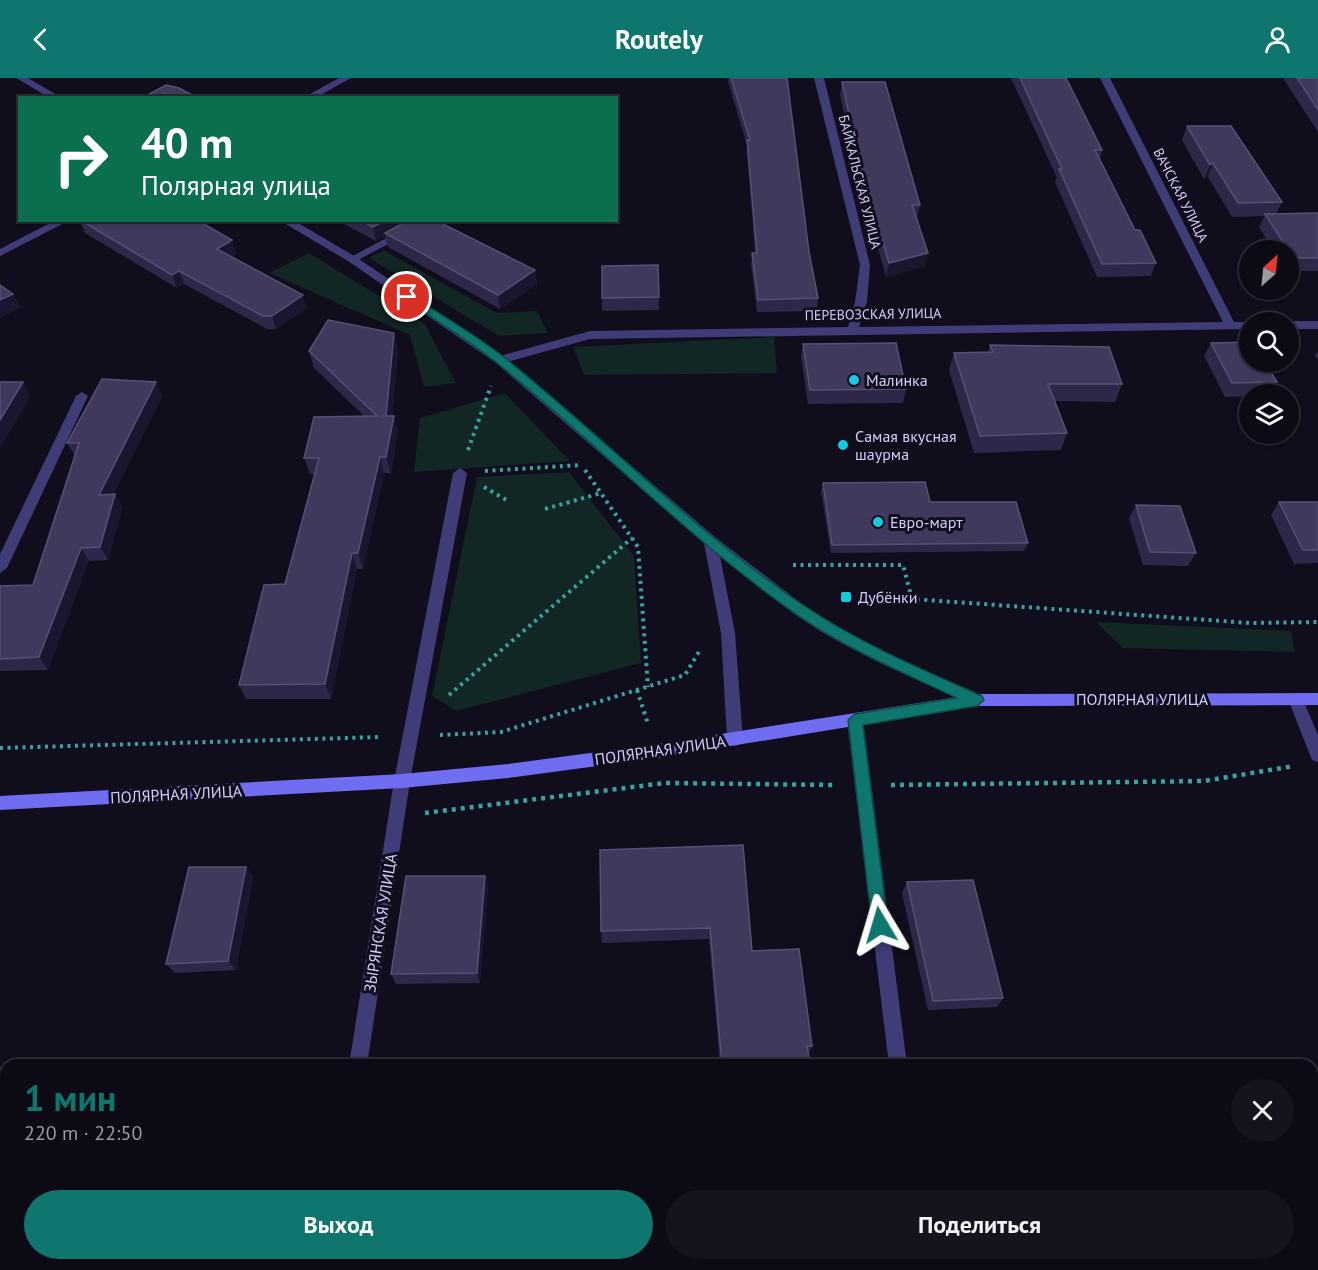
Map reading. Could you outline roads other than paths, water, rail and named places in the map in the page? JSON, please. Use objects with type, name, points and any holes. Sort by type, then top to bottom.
[{"type":"main road","name":"ПОЛЯРНАЯ УЛИЦА","points":[[0,803],[402,781],[508,771],[735,739],[977,700],[1318,699]]},
{"type":"street","points":[[21,78],[54,96]]},
{"type":"street","points":[[311,96],[345,78]]},
{"type":"street","name":"БАЙКАЛЬСКАЯ УЛИЦА","points":[[819,78],[865,265],[861,302],[853,329]]},
{"type":"street","name":"ВАЧСКАЯ УЛИЦА","points":[[1105,78],[1230,325]]},
{"type":"street","points":[[0,253],[61,222]]},
{"type":"street","points":[[287,222],[352,259],[500,360],[710,541],[761,582],[831,630],[977,700]]},
{"type":"street","points":[[352,259],[425,222]]},
{"type":"street","name":"ПЕРЕВОЗСКАЯ УЛИЦА","points":[[500,360],[590,335],[853,329],[1239,325]]},
{"type":"street","points":[[1299,325],[1318,325]]},
{"type":"street","points":[[0,568],[82,396]]},
{"type":"street","name":"ЗЫРЯНСКАЯ УЛИЦА","points":[[359,1059],[408,736],[460,473]]},
{"type":"street","points":[[710,541],[728,633],[735,739]]},
{"type":"street","points":[[1296,699],[1318,755]]},
{"type":"street","points":[[855,720],[897,1059]]},
{"type":"place","name":"Малинка","points":[[854,380]]},
{"type":"place","name":"Самая вкусная шаурма","points":[[843,445]]},
{"type":"place","name":"Евро-март","points":[[878,522]]},
{"type":"place","name":"Дубёнки","points":[[846,597]]}]
